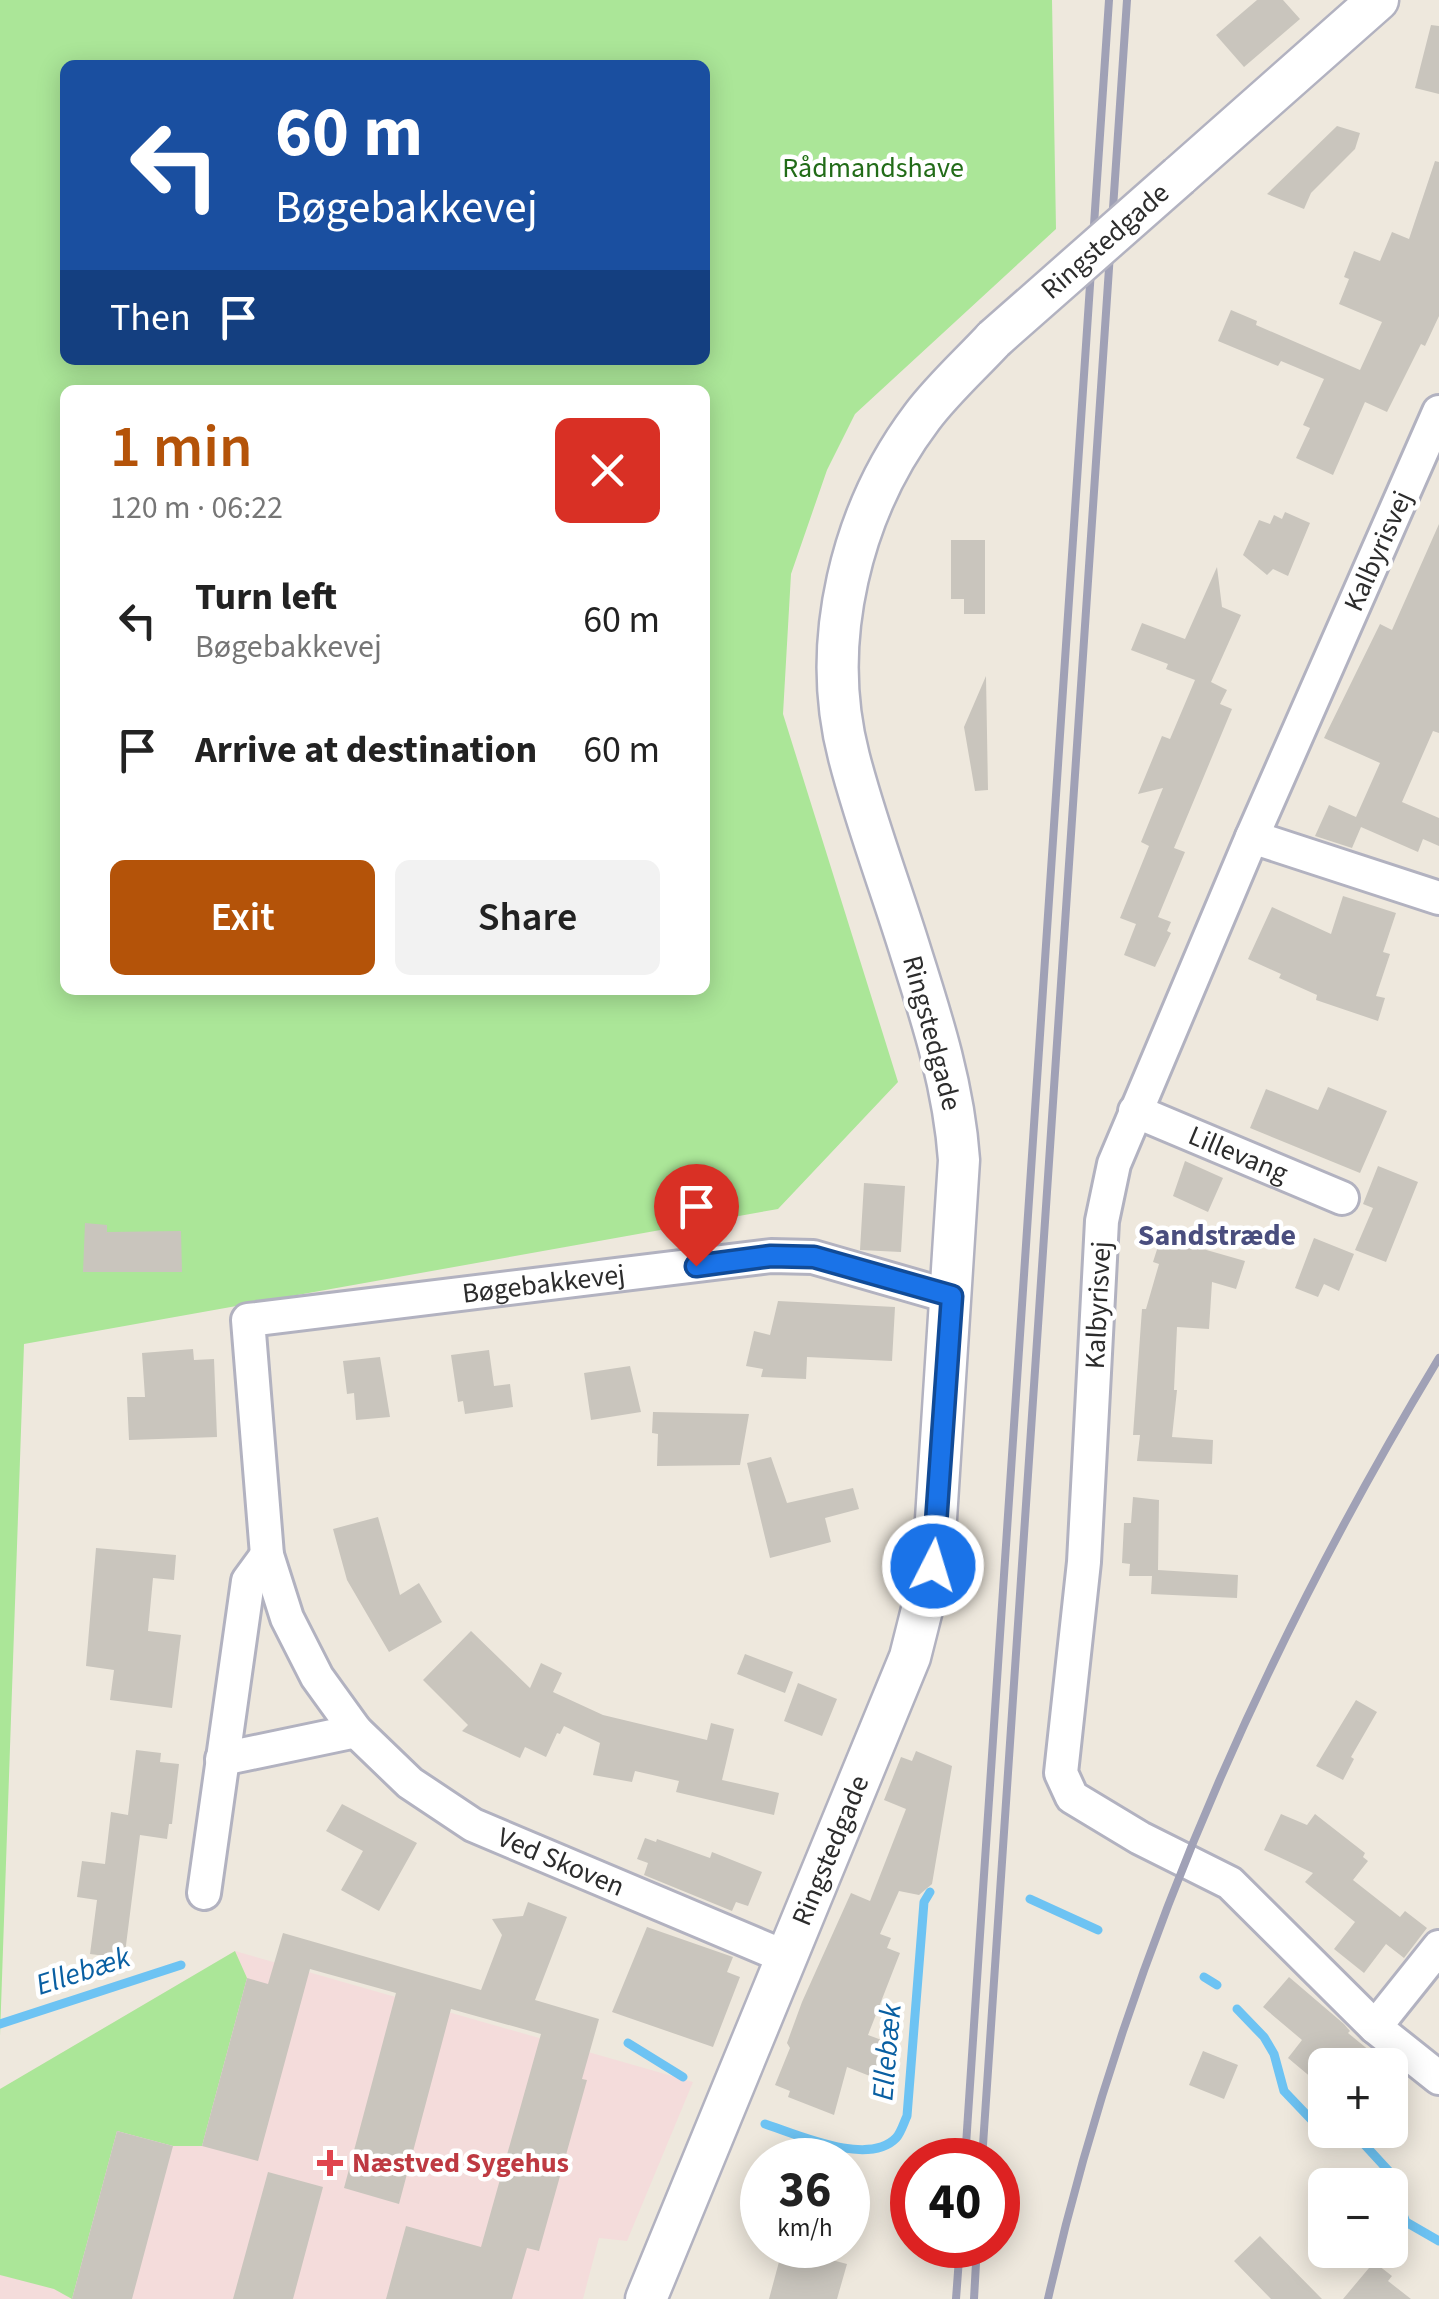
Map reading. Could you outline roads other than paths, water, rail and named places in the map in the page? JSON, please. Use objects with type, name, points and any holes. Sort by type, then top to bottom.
[{"type":"street","name":"Ringstedgade","points":[[646,2299],[910,1657],[935,1552],[959,1160],[956,1114],[932,1019],[849,756],[839,693],[838,660],[848,580],[868,512],[920,420],[994,339],[1378,0]]},
{"type":"street","name":"Kalbyrisvej","points":[[1439,412],[1252,837],[1114,1164],[1102,1221],[1084,1562],[1061,1774],[1072,1797],[1140,1838],[1230,1883],[1375,2026],[1439,2078]]},
{"type":"street","points":[[1252,837],[1439,898]]},
{"type":"street","name":"Lillevang","points":[[1134,1111],[1342,1198]]},
{"type":"street","name":"Bøgebakkevej","points":[[248,1320],[771,1256],[814,1257],[952,1296]]},
{"type":"street","name":"Ved Skoven","points":[[248,1320],[267,1555],[287,1618],[310,1662],[356,1731],[410,1783],[473,1824],[788,1958]]},
{"type":"street","points":[[204,1893],[248,1581],[267,1555]]},
{"type":"street","points":[[222,1758],[356,1731]]},
{"type":"street","points":[[1375,2026],[1439,1947]]},
{"type":"waterway","name":"Ellebæk","points":[[765,2124],[850,2149],[884,2146],[898,2136],[907,2116],[924,1902],[930,1892]]},
{"type":"waterway","name":"Ellebæk","points":[[1030,1899],[1098,1930]]},
{"type":"waterway","name":"Ellebæk","points":[[0,2024],[181,1965]]},
{"type":"waterway","name":"Ellebæk","points":[[1204,1977],[1217,1985]]},
{"type":"waterway","name":"Ellebæk","points":[[1237,2009],[1264,2037],[1274,2054],[1284,2091],[1325,2134],[1363,2143],[1397,2180],[1399,2205],[1406,2222],[1439,2241]]},
{"type":"waterway","name":"Ellebæk","points":[[628,2043],[683,2077]]},
{"type":"railway","points":[[966,2138],[1109,0]]},
{"type":"railway","points":[[983,2138],[1127,0]]},
{"type":"railway","points":[[1048,2299],[1079,2175],[1116,2053],[1158,1932],[1206,1813],[1314,1581],[1439,1358]]},
{"type":"railway","points":[[956,2299],[958,2268]]},
{"type":"railway","points":[[974,2299],[976,2268]]},
{"type":"place","name":"Næstved Sygehus","points":[[330,2163]]},
{"type":"district","name":"Sandstræde","points":[[1217,1235]]},
{"type":"park label","name":"Rådmandshave","points":[[873,168]]}]
